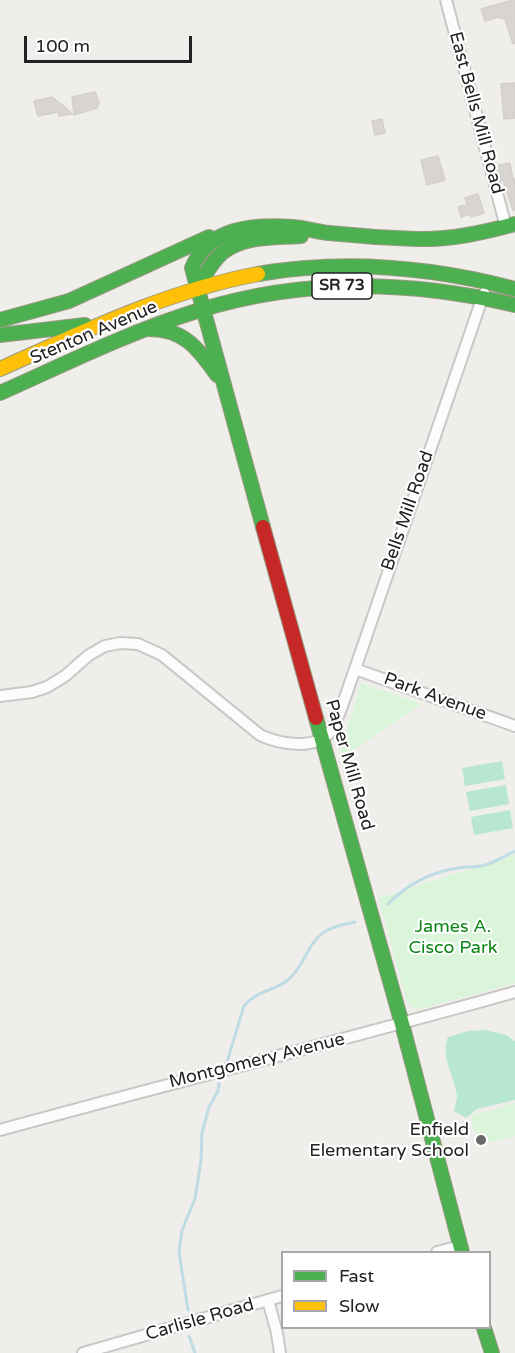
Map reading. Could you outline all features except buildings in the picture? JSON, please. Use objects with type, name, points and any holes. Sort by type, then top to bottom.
[{"type":"main road","points":[[0,320],[69,301],[201,240],[253,227],[436,239],[462,237],[510,225]]},
{"type":"main road","points":[[197,288],[192,268],[194,262],[208,243],[227,233]]},
{"type":"main road","points":[[197,288],[220,255],[235,244],[254,239],[327,233]]},
{"type":"main road","name":"SR 73","points":[[197,288],[289,270],[379,266],[429,270],[487,281]]},
{"type":"main road","points":[[487,281],[515,289]]},
{"type":"main road","name":"SR 73","points":[[203,309],[273,292],[354,285],[451,291],[483,297]]},
{"type":"main road","name":"Paper Mill Road","points":[[197,288],[402,1024],[461,1249]]},
{"type":"main road","name":"Stenton Avenue","points":[[0,369],[117,317],[197,288]]},
{"type":"main road","points":[[483,297],[515,305]]},
{"type":"main road","name":"Stenton Avenue","points":[[0,393],[144,329],[203,309]]},
{"type":"main road","points":[[0,335],[67,328],[117,317]]},
{"type":"main road","points":[[144,329],[161,329],[178,334],[189,341],[200,351],[222,381]]},
{"type":"main road","points":[[0,386],[20,384]]},
{"type":"main road","points":[[484,1329],[492,1353]]},
{"type":"street","name":"East Bells Mill Road","points":[[446,0],[510,225]]},
{"type":"street","name":"Bells Mill Road","points":[[323,738],[332,730],[355,669],[487,281]]},
{"type":"street","points":[[0,696],[32,692],[47,687],[65,676],[89,655],[105,646],[120,643],[138,644],[162,655],[260,735],[277,742],[293,744],[305,744],[323,738]]},
{"type":"street","name":"Park Avenue","points":[[355,669],[515,726]]},
{"type":"street","name":"Montgomery Avenue","points":[[0,1130],[515,993]]},
{"type":"street","points":[[445,1251],[461,1249]]},
{"type":"street","name":"Carlisle Road","points":[[83,1353],[281,1296]]},
{"type":"street","points":[[268,1300],[280,1353]]},
{"type":"green space","points":[[361,683],[422,704],[340,759],[339,756]]},
{"type":"green space","points":[[502,761],[505,779],[465,786],[462,768]]},
{"type":"green space","points":[[506,785],[509,804],[470,811],[466,792]]},
{"type":"green space","points":[[510,810],[513,828],[474,835],[471,817]]},
{"type":"green space","name":"James A. Cisco Park","points":[[515,855],[515,983],[421,1009],[413,1008],[407,1002],[378,898]]},
{"type":"green space","points":[[485,1030],[506,1035],[515,1041],[515,1100],[477,1109],[466,1118],[454,1111],[457,1096],[447,1059],[446,1044],[448,1037],[468,1031]]},
{"type":"green space","points":[[515,1103],[515,1136],[490,1142],[479,1138],[472,1125],[471,1116]]},
{"type":"waterway","points":[[388,904],[411,885],[428,876],[457,868],[485,865],[515,851]]},
{"type":"waterway","points":[[227,1062],[244,1006],[254,997],[288,980],[298,969],[313,943],[324,932],[355,922]]},
{"type":"waterway","points":[[188,1310],[179,1252],[182,1230],[195,1199],[201,1160],[202,1133],[219,1083]]},
{"type":"waterway","points":[[189,1336],[195,1353]]},
{"type":"traffic: fast","points":[[263,527],[192,268],[200,254],[221,236],[234,231],[263,226],[293,227],[362,236],[429,239],[466,235],[515,224]]},
{"type":"traffic: fast","points":[[197,288],[208,269],[230,247],[260,238],[301,236]]},
{"type":"traffic: fast","points":[[0,320],[69,301],[209,237]]},
{"type":"traffic: fast","points":[[258,274],[291,269],[355,266],[452,275],[515,289]]},
{"type":"traffic: fast","points":[[0,393],[97,349],[172,319],[236,300],[276,293],[316,288],[395,287],[435,291],[515,305]]},
{"type":"traffic: fast","points":[[0,335],[85,325]]},
{"type":"traffic: fast","points":[[147,329],[170,332],[180,336],[196,348],[217,375]]},
{"type":"traffic: fast","points":[[316,718],[402,1024],[462,1251]]},
{"type":"traffic: fast","points":[[484,1329],[492,1353]]},
{"type":"traffic: slow","points":[[0,369],[126,314],[191,291],[258,274]]},
{"type":"traffic: jam","points":[[263,527],[316,718]]},
{"type":"place","name":"Enfield Elementary School","points":[[481,1140]]}]
